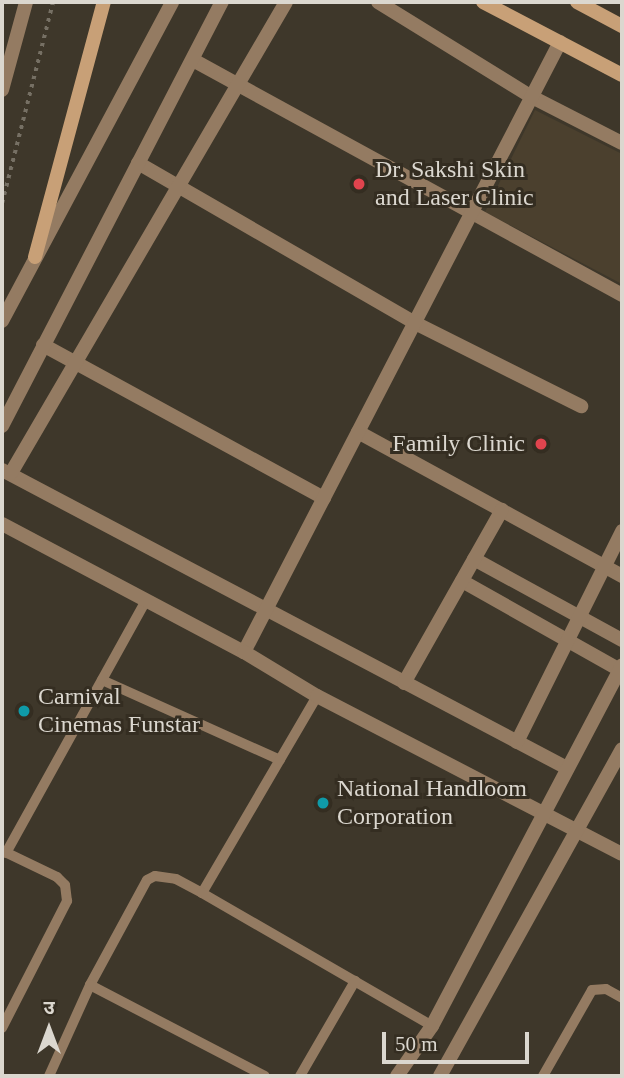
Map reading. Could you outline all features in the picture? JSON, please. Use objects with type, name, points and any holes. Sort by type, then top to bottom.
[{"type":"main road","points":[[35,257],[104,2]]},
{"type":"main road","points":[[483,2],[622,75]]},
{"type":"main road","points":[[582,3],[622,26]]},
{"type":"street","points":[[2,90],[26,2]]},
{"type":"street","points":[[2,321],[172,2]]},
{"type":"street","points":[[2,426],[222,2]]},
{"type":"street","points":[[286,2],[234,85],[6,471],[567,768]]},
{"type":"street","points":[[378,2],[532,97],[622,143]]},
{"type":"street","points":[[244,652],[560,42]]},
{"type":"street","points":[[194,60],[470,216],[622,295]]},
{"type":"street","points":[[138,163],[415,323],[581,406]]},
{"type":"street","points":[[43,345],[324,498]]},
{"type":"street","points":[[358,432],[622,576]]},
{"type":"street","points":[[404,683],[502,510]]},
{"type":"street","points":[[2,524],[244,652],[317,696],[622,854]]},
{"type":"street","points":[[517,742],[622,531]]},
{"type":"street","points":[[474,558],[622,640]]},
{"type":"street","points":[[397,1076],[432,1026],[621,667],[462,581]]},
{"type":"street","points":[[440,1076],[579,831],[622,749]]},
{"type":"lane","points":[[2,1028],[67,901],[65,886],[57,877],[4,851],[146,600]]},
{"type":"lane","points":[[102,680],[280,760]]},
{"type":"lane","points":[[202,893],[317,696]]},
{"type":"lane","points":[[49,1076],[90,985],[147,880],[155,876],[176,879],[202,893],[432,1026]]},
{"type":"lane","points":[[300,1076],[355,981]]},
{"type":"lane","points":[[90,985],[265,1076]]},
{"type":"lane","points":[[544,1076],[592,990],[607,989],[622,998]]},
{"type":"path","points":[[2,203],[53,2]]},
{"type":"shaded area","points":[[535,110],[622,154],[622,284],[485,212]]},
{"type":"place","name":"Dr. Sakshi Skin and Laser Clinic","points":[[359,184]]},
{"type":"place","name":"Family Clinic","points":[[541,444]]},
{"type":"place","name":"Carnival Cinemas Funstar","points":[[24,711]]},
{"type":"place","name":"National Handloom Corporation","points":[[323,803]]}]
